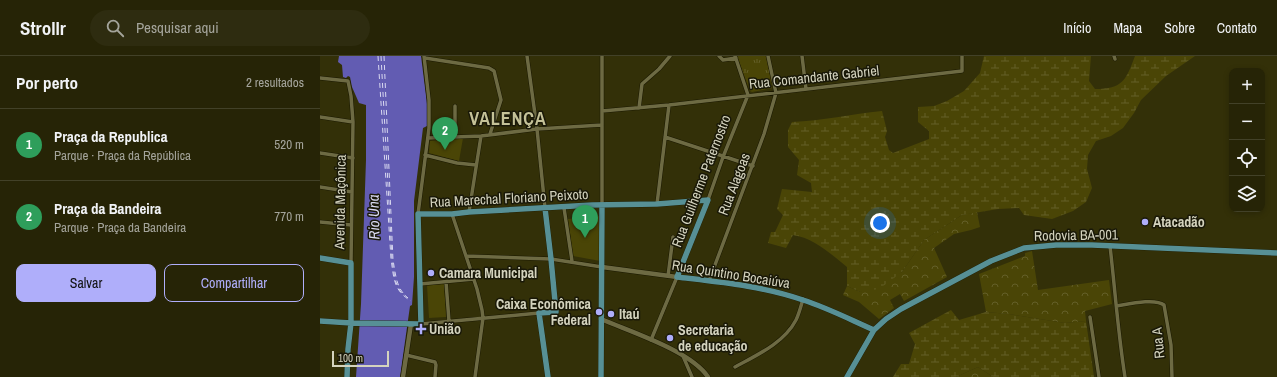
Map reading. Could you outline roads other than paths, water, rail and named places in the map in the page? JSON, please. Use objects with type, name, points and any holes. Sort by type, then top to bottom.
[{"type":"main road","name":"Rua Marechal Floriano Peixoto","points":[[418,214],[452,214],[602,205],[657,204],[708,200]]},
{"type":"main road","name":"Rua Guilherme Paternostro","points":[[677,276],[708,200]]},
{"type":"main road","points":[[602,205],[602,377]]},
{"type":"main road","points":[[545,208],[556,312],[539,313],[548,377]]},
{"type":"main road","points":[[320,321],[421,324],[418,214]]},
{"type":"main road","name":"Rodovia BA-001","points":[[847,377],[874,330],[886,319],[901,309],[992,261],[1024,248],[1044,245],[1110,246],[1277,253]]},
{"type":"main road","points":[[320,258],[351,263]]},
{"type":"main road","name":"Avenida Maçônica","points":[[347,377],[351,323],[351,263]]},
{"type":"main road","name":"Rua Quintino Bocaiúva","points":[[677,276],[774,291],[803,299],[874,330]]},
{"type":"street","points":[[527,56],[537,129],[545,208]]},
{"type":"street","points":[[602,56],[602,205]]},
{"type":"street","points":[[639,108],[642,84],[659,69],[670,56]]},
{"type":"street","points":[[719,56],[723,60],[735,57],[748,95]]},
{"type":"street","points":[[768,56],[776,93]]},
{"type":"street","points":[[806,89],[802,56],[807,56]]},
{"type":"street","name":"Rua Comandante Gabriel","points":[[602,111],[669,105],[962,71],[962,56]]},
{"type":"street","points":[[418,214],[430,111],[424,57],[489,68],[494,71],[501,100],[490,134]]},
{"type":"street","name":"Avenida Maçônica","points":[[320,78],[348,82],[352,96],[353,158],[351,263]]},
{"type":"street","name":"Rua Alagoas","points":[[709,281],[753,166],[776,93]]},
{"type":"street","name":"Rua Guilherme Paternostro","points":[[708,200],[723,157],[748,95]]},
{"type":"street","points":[[657,204],[669,105]]},
{"type":"street","points":[[454,106],[455,137]]},
{"type":"street","points":[[320,117],[353,122]]},
{"type":"street","points":[[428,138],[481,136],[537,129],[602,125]]},
{"type":"street","points":[[469,212],[481,136]]},
{"type":"street","points":[[665,137],[753,166]]},
{"type":"street","points":[[320,153],[353,158]]},
{"type":"street","points":[[425,155],[457,163],[476,165]]},
{"type":"street","points":[[320,187],[352,192]]},
{"type":"street","points":[[564,208],[572,261]]},
{"type":"street","points":[[452,214],[474,279],[483,318],[475,377]]},
{"type":"street","points":[[320,222],[351,225]]},
{"type":"street","points":[[668,276],[673,237]]},
{"type":"street","points":[[1110,246],[1119,337],[1126,377]]},
{"type":"street","points":[[466,256],[551,259],[572,261],[602,267]]},
{"type":"street","name":"Rua Quintino Bocaiúva","points":[[602,267],[677,276]]},
{"type":"street","points":[[651,340],[677,276]]},
{"type":"street","points":[[420,284],[474,279]]},
{"type":"street","points":[[446,282],[449,321]]},
{"type":"street","points":[[736,367],[767,349],[785,335],[796,319],[803,299]]},
{"type":"street","name":"Rua A","points":[[1117,306],[1159,302],[1165,307],[1171,345],[1172,377]]},
{"type":"street","points":[[421,324],[539,313]]},
{"type":"street","points":[[1090,317],[1099,377]]},
{"type":"street","points":[[601,319],[682,355],[698,365],[708,377]]},
{"type":"street","points":[[403,377],[410,324]]},
{"type":"street","points":[[406,355],[436,362],[435,377]]},
{"type":"street","points":[[682,355],[692,377]]},
{"type":"water","name":"Rio Una","points":[[339,56],[421,56],[428,112],[427,126],[423,128],[414,201],[414,277],[412,305],[410,306],[400,377],[356,377],[361,304],[366,160],[366,105],[359,103],[352,87],[350,77],[343,77],[342,65],[338,62]]},
{"type":"place","name":"Praça da Bandeira","points":[[445,150]]},
{"type":"place","name":"Atacadão","points":[[1145,222]]},
{"type":"place","name":"Praça da Republica","points":[[585,238]]},
{"type":"place","name":"Camara Municipal","points":[[431,273]]},
{"type":"place","name":"Caixa Econômica Federal","points":[[599,312]]},
{"type":"place","name":"Itaú","points":[[611,314]]},
{"type":"place","name":"União","points":[[421,329]]},
{"type":"place","name":"Secretaria de educação","points":[[670,338]]},
{"type":"district","name":"VALENÇA","points":[[508,119]]}]
